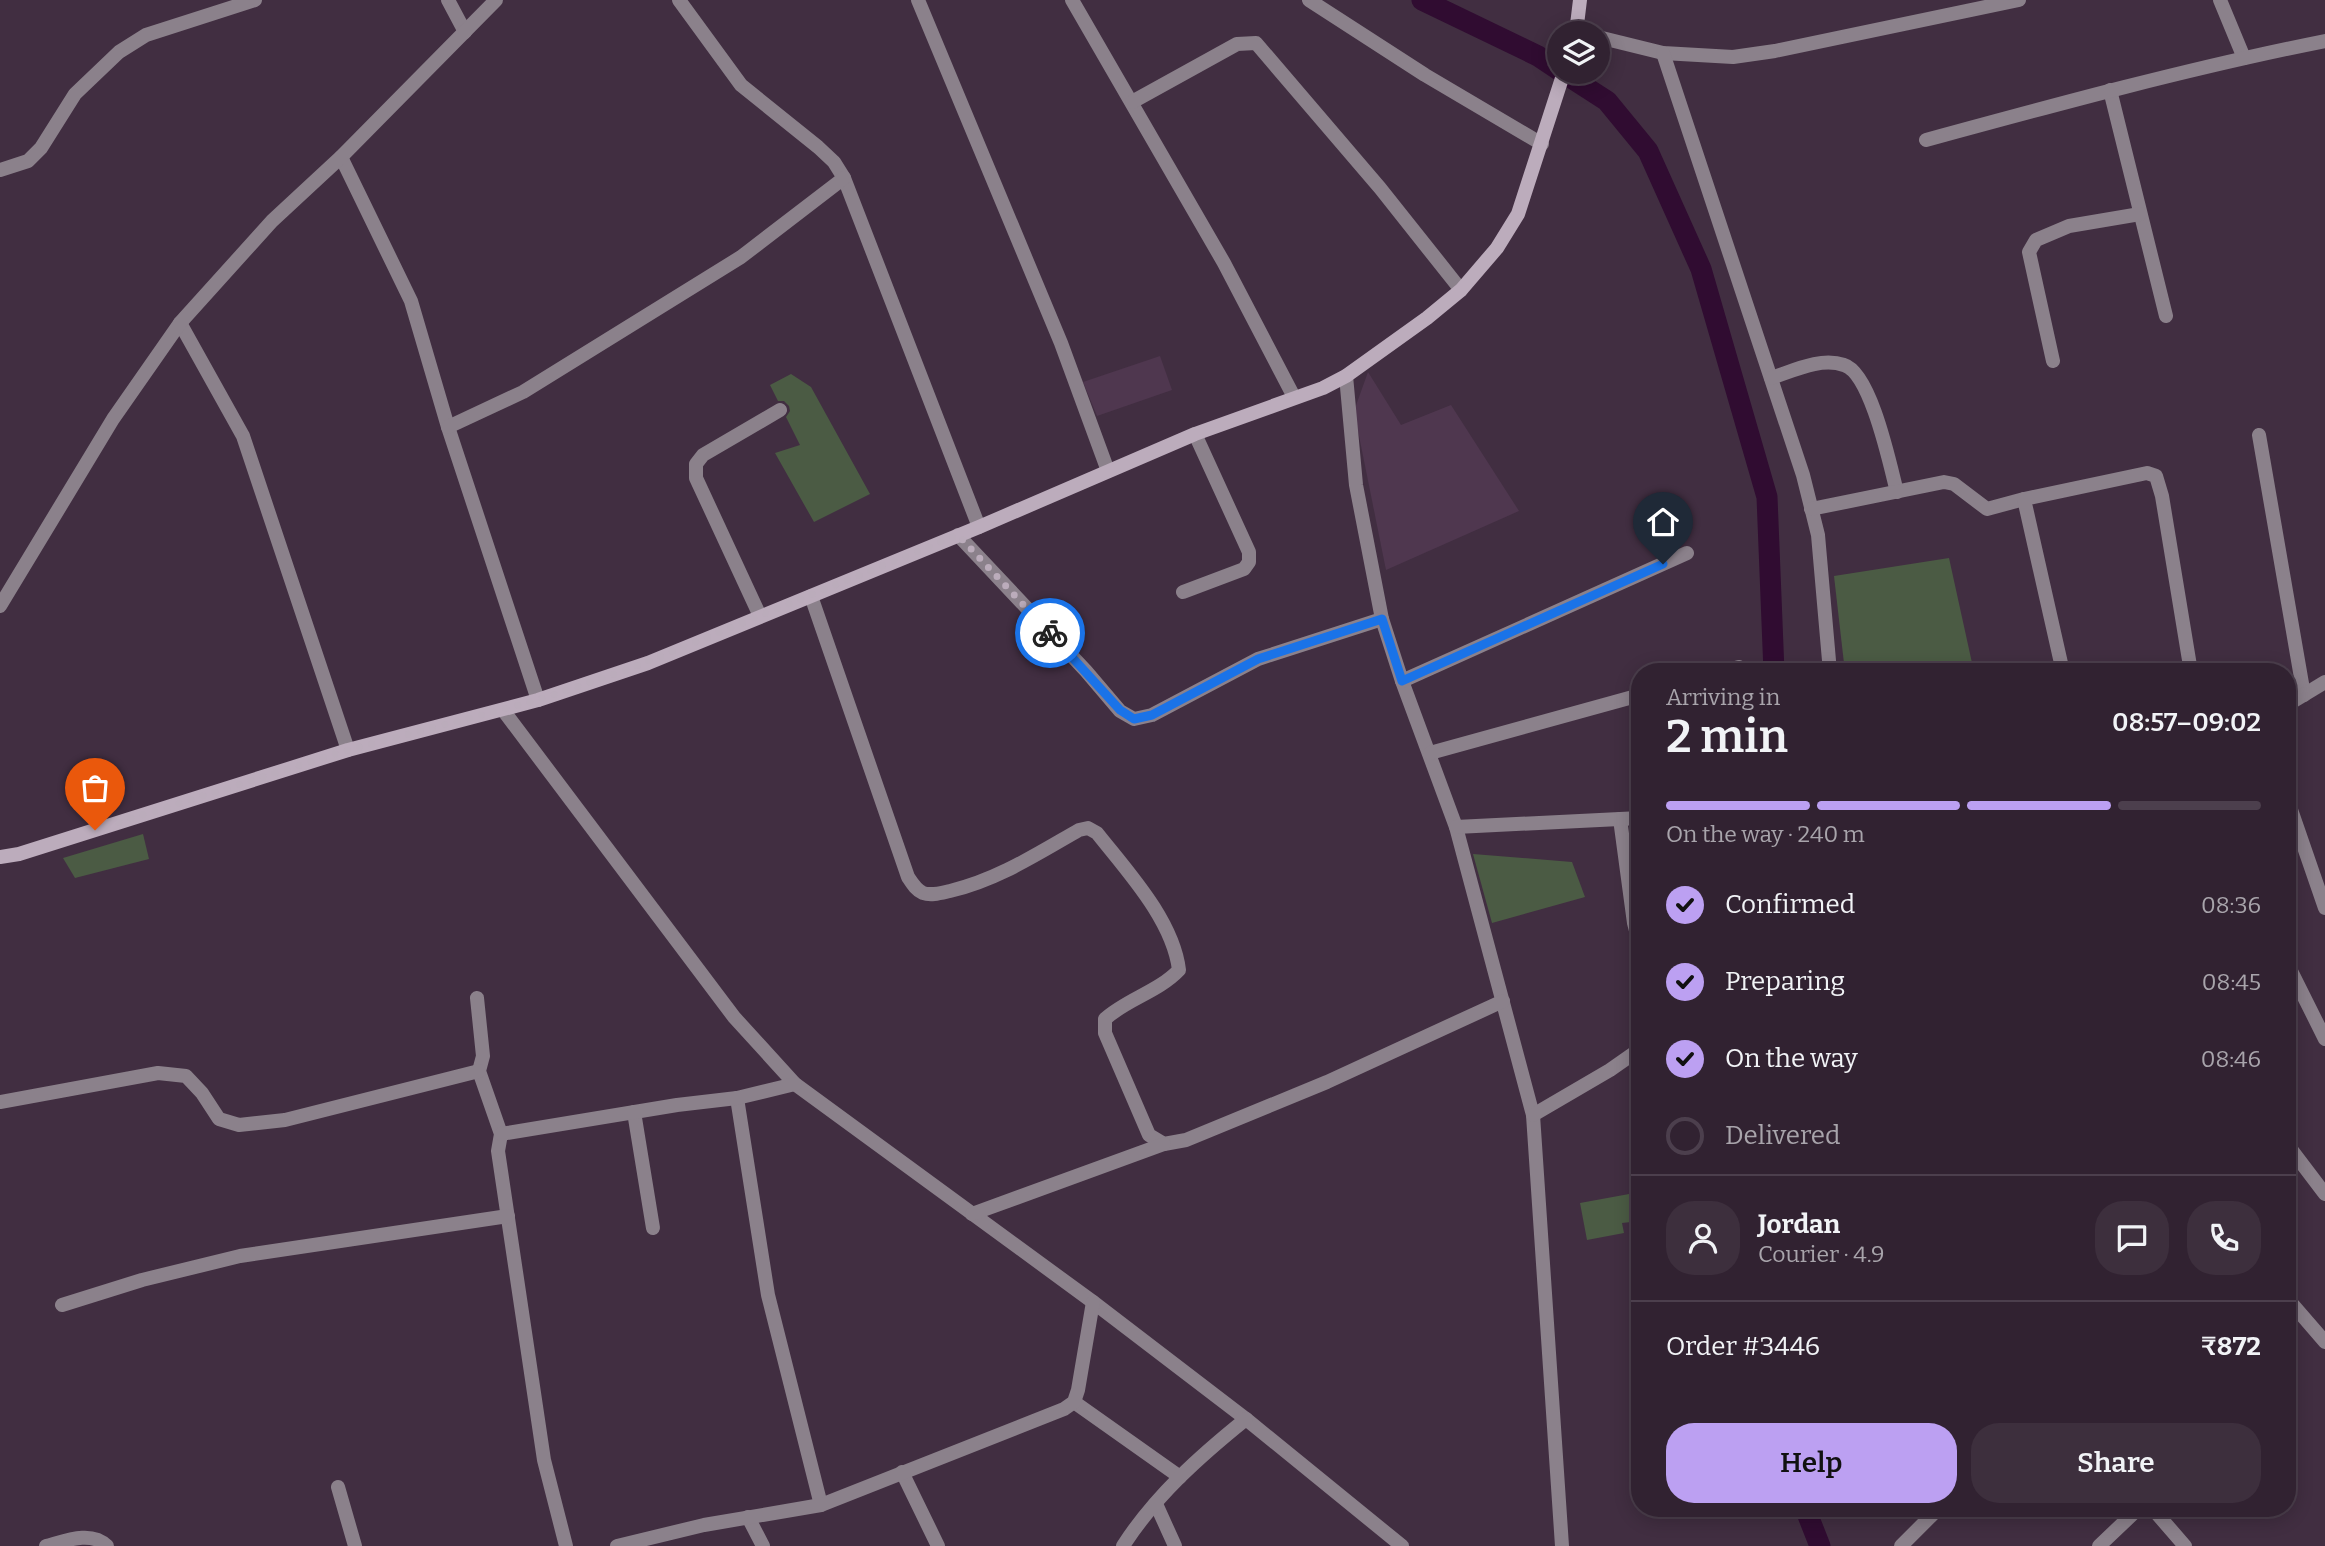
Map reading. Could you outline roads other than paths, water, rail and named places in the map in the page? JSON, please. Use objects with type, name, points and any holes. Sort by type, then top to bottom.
[{"type":"street","points":[[0,170],[28,161],[41,148],[75,94],[118,52],[146,35],[255,0]]},
{"type":"street","points":[[448,0],[465,32]]},
{"type":"street","points":[[0,606],[113,419],[180,323],[272,221],[341,157],[496,0]]},
{"type":"street","points":[[679,0],[741,85],[834,162],[844,178],[979,527]]},
{"type":"street","points":[[918,0],[1061,343],[1108,471]]},
{"type":"street","points":[[1072,0],[1224,263],[1294,397]]},
{"type":"street","points":[[1309,0],[1425,75],[1542,144]]},
{"type":"street","points":[[1579,21],[1580,0]]},
{"type":"street","points":[[1610,40],[1663,53],[1733,57],[1775,51],[2020,0]]},
{"type":"street","points":[[2220,0],[2244,58]]},
{"type":"street","points":[[1926,140],[2110,90],[2325,41]]},
{"type":"street","points":[[1132,102],[1237,44],[1256,43],[1380,188],[1461,290]]},
{"type":"street","points":[[1663,53],[1803,475],[1818,534],[1829,663]]},
{"type":"street","points":[[0,857],[19,854],[348,750],[538,700],[648,663],[979,527],[1195,434],[1346,376],[1461,290],[1497,248],[1518,214],[1560,84]]},
{"type":"street","points":[[2110,90],[2166,316]]},
{"type":"street","points":[[341,157],[411,301],[448,427],[538,700]]},
{"type":"street","points":[[448,427],[523,392],[730,264],[844,178]]},
{"type":"street","points":[[2053,361],[2029,252],[2036,240],[2069,226],[2140,214]]},
{"type":"street","points":[[180,323],[243,436],[348,750]]},
{"type":"street","points":[[1771,378],[1820,363],[1843,364],[1854,370],[1871,400],[1897,492]]},
{"type":"street","points":[[1346,376],[1356,485],[1382,619],[1456,827],[1533,1115],[1562,1546]]},
{"type":"street","points":[[760,616],[696,478],[696,464],[704,455],[780,410]]},
{"type":"street","points":[[1183,593],[1244,569],[1249,562],[1249,552],[1195,434]]},
{"type":"street","points":[[2259,435],[2304,695]]},
{"type":"street","points":[[1811,509],[1944,482],[1954,484],[1987,509],[2147,473],[2156,476],[2162,496],[2190,663]]},
{"type":"street","points":[[2024,499],[2061,663]]},
{"type":"street","points":[[958,535],[1120,710],[1134,719],[1152,715],[1258,659],[1382,619]]},
{"type":"street","points":[[1402,681],[1687,553]]},
{"type":"street","points":[[811,596],[908,877],[914,886],[933,895],[974,885],[1006,872],[1079,830],[1088,828],[1097,833],[1142,890],[1178,957],[1179,970],[1169,981],[1116,1009],[1105,1019],[1105,1033],[1149,1135],[1164,1144]]},
{"type":"street","points":[[2296,700],[2325,682]]},
{"type":"street","points":[[1430,753],[1631,697]]},
{"type":"street","points":[[503,710],[734,1017],[795,1084],[1093,1302],[1246,1419],[1402,1546]]},
{"type":"street","points":[[1456,827],[1631,818]]},
{"type":"street","points":[[1620,819],[1631,901]]},
{"type":"street","points":[[2296,823],[2325,908]]},
{"type":"street","points":[[2296,981],[2325,1039]]},
{"type":"street","points":[[477,998],[483,1056],[479,1071],[500,1133],[498,1151],[544,1460],[566,1546]]},
{"type":"street","points":[[972,1214],[1164,1144],[1186,1140],[1328,1082],[1503,1001]]},
{"type":"street","points":[[1533,1115],[1631,1055]]},
{"type":"street","points":[[0,1101],[158,1073],[186,1076],[202,1093],[219,1119],[239,1125],[285,1120],[479,1071]]},
{"type":"street","points":[[500,1133],[737,1098],[795,1084]]},
{"type":"street","points":[[737,1098],[768,1295],[821,1505]]},
{"type":"street","points":[[634,1112],[653,1228]]},
{"type":"street","points":[[2296,1156],[2325,1194]]},
{"type":"street","points":[[62,1305],[142,1280],[240,1256],[508,1216]]},
{"type":"street","points":[[617,1546],[704,1525],[821,1505],[1064,1409],[1074,1402],[1078,1390],[1093,1302]]},
{"type":"street","points":[[2296,1308],[2325,1342]]},
{"type":"street","points":[[1074,1402],[1180,1478]]},
{"type":"street","points":[[1123,1546],[1192,1463],[1246,1419]]},
{"type":"street","points":[[902,1472],[938,1546]]},
{"type":"street","points":[[338,1487],[355,1546]]},
{"type":"street","points":[[1156,1504],[1175,1546]]},
{"type":"street","points":[[748,1517],[763,1546]]},
{"type":"street","points":[[1900,1546],[1930,1517]]},
{"type":"street","points":[[2099,1546],[2130,1517]]},
{"type":"street","points":[[2160,1517],[2185,1546]]},
{"type":"street","points":[[46,1546],[77,1537],[101,1540],[107,1546]]},
{"type":"waterway","points":[[1422,0],[1547,62]]},
{"type":"waterway","points":[[1581,84],[1607,101],[1648,151],[1701,269],[1767,497],[1774,663]]},
{"type":"waterway","points":[[1809,1517],[1820,1546]]}]
